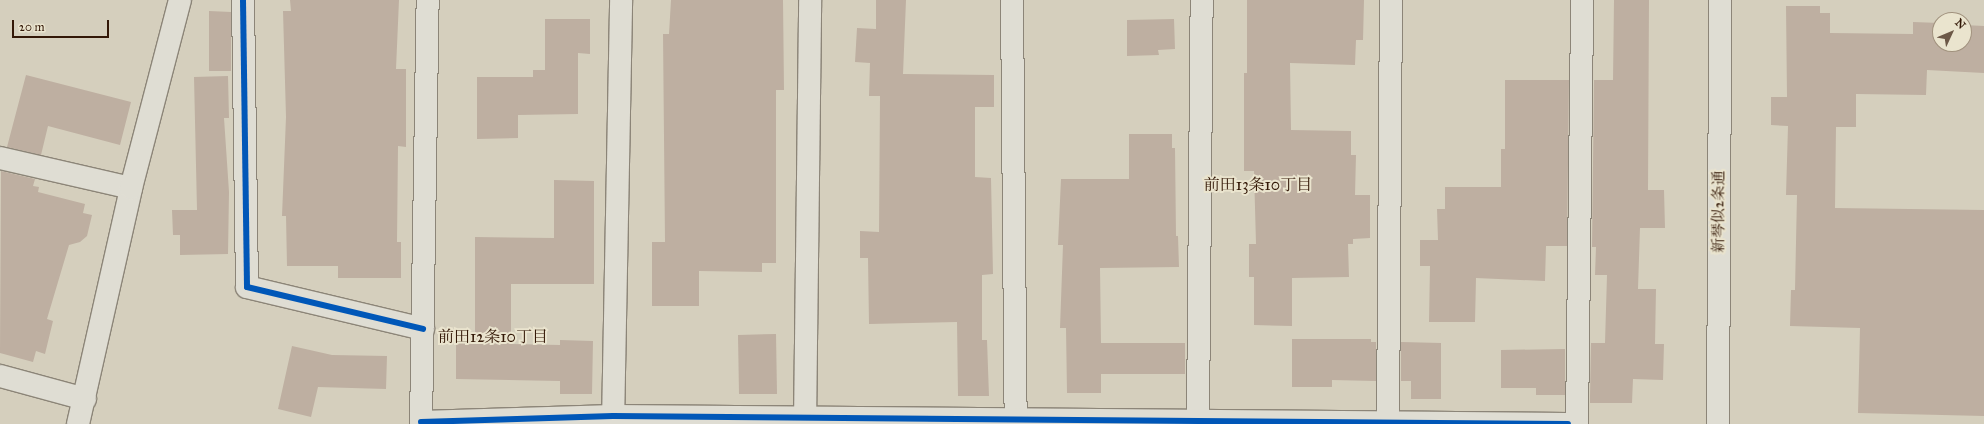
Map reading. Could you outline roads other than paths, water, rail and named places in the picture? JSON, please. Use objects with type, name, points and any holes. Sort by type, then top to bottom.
[{"type":"street","points":[[78,424],[85,399],[131,188],[180,0]]},
{"type":"street","points":[[243,0],[247,287],[423,329]]},
{"type":"street","points":[[428,0],[421,423],[613,420],[1198,420],[1568,424]]},
{"type":"street","points":[[613,420],[621,0]]},
{"type":"street","points":[[805,420],[810,0]]},
{"type":"street","points":[[1012,0],[1016,421]]},
{"type":"street","points":[[1198,420],[1202,0]]},
{"type":"street","points":[[1388,423],[1390,0]]},
{"type":"street","points":[[1577,424],[1582,0]]},
{"type":"street","name":"新琴似2条通","points":[[1718,424],[1720,0]]},
{"type":"street","points":[[0,158],[131,188]]},
{"type":"street","points":[[0,376],[85,399]]},
{"type":"district","name":"前田13条10丁目","points":[[1258,185]]},
{"type":"district","name":"前田12条10丁目","points":[[493,337]]}]
